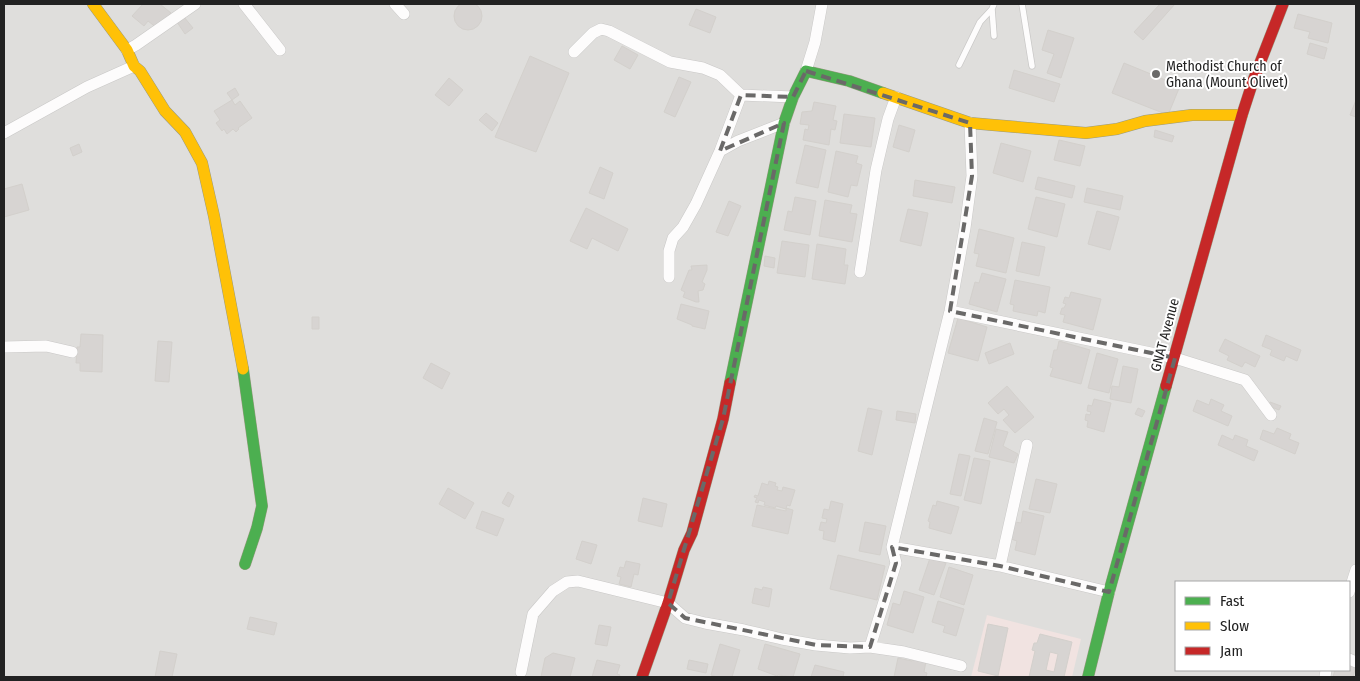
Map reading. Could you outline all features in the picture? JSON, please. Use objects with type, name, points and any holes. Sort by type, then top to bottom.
[{"type":"street","points":[[94,4],[127,50],[134,66],[140,71],[165,111],[185,132],[202,163],[246,383],[262,506],[261,519],[254,533],[245,564]]},
{"type":"street","points":[[127,50],[194,4]]},
{"type":"street","points":[[244,4],[280,50]]},
{"type":"street","points":[[394,4],[404,14]]},
{"type":"street","points":[[642,677],[684,550],[692,533],[723,419],[784,123],[793,97],[806,70],[815,42],[822,4]]},
{"type":"street","name":"GNAT Avenue","points":[[1088,677],[1109,592],[1242,115],[1283,4]]},
{"type":"street","points":[[574,52],[594,33],[602,29],[670,62],[704,68],[720,75],[742,95],[793,97]]},
{"type":"street","points":[[4,133],[87,87],[134,66]]},
{"type":"street","points":[[806,70],[849,81],[970,122],[1086,133],[1192,115],[1242,115]]},
{"type":"street","points":[[669,277],[669,251],[673,238],[683,227],[696,204],[720,151],[742,95]]},
{"type":"street","points":[[860,272],[876,170],[888,119],[896,97]]},
{"type":"street","points":[[870,647],[896,563],[892,547],[950,312],[972,176],[970,122]]},
{"type":"street","points":[[720,151],[738,141],[784,123]]},
{"type":"street","points":[[950,312],[1175,358],[1245,380],[1271,415]]},
{"type":"street","points":[[4,347],[46,346],[72,352]]},
{"type":"street","points":[[1000,566],[1027,445]]},
{"type":"street","points":[[892,547],[1000,566],[1109,592]]},
{"type":"street","points":[[1350,589],[1356,570]]},
{"type":"street","points":[[521,672],[533,614],[553,591],[567,582],[578,581],[668,603],[685,618],[705,624],[816,645],[850,648],[870,647],[904,652],[961,666]]},
{"type":"lane","points":[[1022,4],[1032,66]]},
{"type":"lane","points":[[993,6],[994,36]]},
{"type":"lane","points":[[959,65],[980,22],[993,6]]},
{"type":"highlighted area","points":[[806,71],[970,123],[972,176],[950,311],[1175,358],[1109,592],[1000,566],[892,547],[896,563],[870,647],[816,645],[685,618],[668,603],[723,419],[784,123],[720,151],[741,95],[793,97]]},
{"type":"shaded area","points":[[4,4],[1356,4],[1356,677],[4,677]]},
{"type":"shaded area","points":[[987,615],[1081,639],[1072,677],[971,677]]},
{"type":"building","points":[[468,2],[478,6],[482,16],[478,26],[468,30],[458,26],[454,16],[458,6]]},
{"type":"building","points":[[143,4],[160,4],[171,13],[157,28],[148,21],[144,26],[132,16]]},
{"type":"building","points":[[1160,4],[1175,4],[1143,40],[1134,32]]},
{"type":"building","points":[[696,9],[716,17],[710,33],[689,25]]},
{"type":"building","points":[[1298,14],[1332,23],[1328,43],[1308,38],[1310,32],[1294,28]]},
{"type":"building","points":[[184,17],[193,28],[185,34],[177,22]]},
{"type":"building","points":[[1048,30],[1074,38],[1061,78],[1047,73],[1054,54],[1042,50]]},
{"type":"building","points":[[1310,43],[1327,48],[1324,59],[1307,54]]},
{"type":"building","points":[[622,46],[638,55],[630,69],[614,60]]},
{"type":"building","points":[[530,56],[569,73],[536,152],[495,137]]},
{"type":"building","points":[[1124,63],[1180,86],[1168,115],[1112,93]]},
{"type":"building","points":[[1014,70],[1060,84],[1054,102],[1009,88]]},
{"type":"building","points":[[679,77],[691,82],[675,117],[664,112]]},
{"type":"building","points":[[449,78],[463,90],[449,106],[435,95]]},
{"type":"building","points":[[235,88],[239,95],[232,100],[227,93]]},
{"type":"building","points":[[232,100],[235,105],[240,101],[252,118],[238,128],[236,132],[233,129],[227,134],[216,123],[220,120],[214,111]]},
{"type":"building","points":[[1356,100],[1356,117],[1350,115]]},
{"type":"building","points":[[814,102],[836,106],[833,120],[837,121],[835,130],[831,129],[829,145],[803,140],[805,129],[808,130],[809,125],[800,124],[802,112],[812,111]]},
{"type":"building","points":[[486,113],[498,123],[492,131],[479,120]]},
{"type":"building","points":[[844,114],[875,118],[871,147],[840,143]]},
{"type":"building","points":[[899,125],[915,130],[909,152],[893,147]]},
{"type":"building","points":[[1155,130],[1174,136],[1172,142],[1154,137]]},
{"type":"building","points":[[1059,140],[1085,146],[1080,166],[1054,160]]},
{"type":"building","points":[[1001,143],[1031,151],[1023,182],[993,173]]},
{"type":"building","points":[[79,144],[82,152],[73,156],[70,148]]},
{"type":"building","points":[[805,145],[826,150],[818,188],[796,183]]},
{"type":"building","points":[[836,151],[858,156],[856,163],[862,165],[857,186],[851,185],[848,197],[828,192]]},
{"type":"building","points":[[600,167],[613,173],[604,199],[589,193]]},
{"type":"building","points":[[1038,177],[1075,186],[1072,198],[1035,189]]},
{"type":"building","points":[[915,180],[955,187],[952,203],[913,196]]},
{"type":"building","points":[[22,184],[29,210],[4,217],[4,189]]},
{"type":"building","points":[[1087,188],[1123,196],[1120,210],[1084,202]]},
{"type":"building","points":[[795,197],[816,201],[810,235],[784,230],[788,211],[792,212]]},
{"type":"building","points":[[1036,197],[1065,204],[1057,237],[1028,229]]},
{"type":"building","points":[[825,200],[852,205],[850,213],[857,214],[852,242],[819,236]]},
{"type":"building","points":[[729,201],[741,206],[728,236],[716,232]]},
{"type":"building","points":[[586,208],[628,229],[618,251],[592,238],[587,249],[570,241]]},
{"type":"building","points":[[908,209],[928,213],[921,246],[900,241]]},
{"type":"building","points":[[1097,211],[1119,217],[1110,250],[1088,244]]},
{"type":"building","points":[[979,229],[1014,238],[1006,273],[976,266],[979,254],[974,253]]},
{"type":"building","points":[[782,241],[809,245],[805,277],[777,273]]},
{"type":"building","points":[[1022,242],[1045,247],[1039,276],[1016,271]]},
{"type":"building","points":[[817,244],[846,249],[844,265],[848,265],[845,284],[812,279]]},
{"type":"building","points":[[765,256],[775,258],[774,268],[764,266]]},
{"type":"building","points":[[707,265],[702,282],[705,284],[703,290],[698,291],[699,302],[683,297],[685,292],[681,290],[689,270],[692,270],[691,266]]},
{"type":"building","points":[[982,273],[1006,279],[997,312],[969,304],[975,282],[979,283]]},
{"type":"building","points":[[1015,280],[1050,287],[1045,313],[1038,311],[1037,316],[1013,311],[1014,305],[1010,304]]},
{"type":"building","points":[[1071,292],[1101,299],[1093,330],[1063,322],[1065,315],[1060,314],[1066,304],[1063,303],[1065,297],[1069,298]]},
{"type":"building","points":[[681,304],[709,311],[705,329],[692,326],[677,319]]},
{"type":"building","points":[[312,317],[319,317],[319,329],[312,329]]},
{"type":"building","points":[[958,318],[987,327],[978,361],[948,353]]},
{"type":"building","points":[[81,334],[103,335],[102,372],[80,371],[80,363],[76,363],[77,347],[80,347]]},
{"type":"building","points":[[1266,335],[1301,350],[1297,361],[1286,356],[1284,361],[1270,355],[1272,350],[1262,346]]},
{"type":"building","points":[[1225,339],[1260,356],[1255,367],[1245,362],[1242,367],[1227,360],[1229,356],[1219,351]]},
{"type":"building","points":[[158,341],[172,342],[169,382],[155,381]]},
{"type":"building","points":[[1059,341],[1090,350],[1081,384],[1050,376],[1053,368],[1050,367],[1054,350],[1057,350]]},
{"type":"building","points":[[1010,343],[1014,354],[989,364],[985,353]]},
{"type":"building","points":[[1097,353],[1118,359],[1109,393],[1088,388]]},
{"type":"building","points":[[431,363],[450,373],[442,389],[423,378]]},
{"type":"building","points":[[1123,366],[1138,369],[1131,403],[1110,399],[1112,386],[1119,387]]},
{"type":"building","points":[[1007,386],[1034,417],[1015,433],[1003,420],[1009,415],[1004,409],[998,414],[988,403]]},
{"type":"building","points":[[1094,399],[1111,403],[1104,432],[1087,427],[1086,414],[1090,415],[1091,412],[1087,411],[1088,405],[1092,406]]},
{"type":"building","points":[[1211,399],[1224,405],[1221,411],[1232,416],[1228,426],[1193,411],[1197,400],[1209,405]]},
{"type":"building","points":[[1270,402],[1281,406],[1279,410],[1269,406]]},
{"type":"building","points":[[868,408],[882,411],[872,455],[858,451]]},
{"type":"building","points":[[1138,408],[1145,411],[1142,417],[1135,414]]},
{"type":"building","points":[[897,411],[916,414],[915,423],[896,420]]},
{"type":"building","points":[[984,418],[997,422],[988,454],[975,451]]},
{"type":"building","points":[[1277,428],[1291,434],[1289,439],[1299,443],[1295,454],[1260,439],[1263,430],[1274,434]]},
{"type":"building","points":[[996,429],[1008,432],[1003,446],[1018,454],[1014,463],[989,457]]},
{"type":"building","points":[[1222,435],[1233,440],[1235,435],[1248,440],[1246,446],[1258,451],[1254,461],[1218,445]]},
{"type":"building","points":[[959,454],[970,456],[961,496],[950,494]]},
{"type":"building","points":[[974,458],[990,461],[981,504],[964,500]]},
{"type":"building","points":[[1036,479],[1057,484],[1050,513],[1029,509]]},
{"type":"building","points":[[769,481],[776,483],[777,490],[782,491],[783,487],[795,490],[790,506],[787,505],[786,509],[764,505],[765,502],[759,500],[758,503],[755,502],[757,498],[754,497],[755,495],[758,496],[762,483],[768,485]]},
{"type":"building","points":[[448,488],[474,503],[465,519],[439,504]]},
{"type":"building","points":[[508,492],[514,496],[509,507],[502,503]]},
{"type":"building","points":[[643,498],[667,504],[662,527],[638,521]]},
{"type":"building","points":[[831,501],[843,504],[835,542],[823,539],[824,531],[819,530],[821,522],[826,523],[827,519],[822,518],[824,509],[829,510]]},
{"type":"building","points":[[937,501],[959,507],[951,534],[929,528],[930,522],[928,521],[933,505],[936,506]]},
{"type":"building","points":[[757,505],[786,511],[786,508],[793,510],[788,534],[752,526]]},
{"type":"building","points":[[482,511],[504,519],[497,536],[476,528]]},
{"type":"building","points":[[1023,511],[1044,516],[1035,555],[1015,550],[1017,541],[1011,539],[1015,522],[1021,523]]},
{"type":"building","points":[[865,522],[886,526],[880,555],[859,551]]},
{"type":"building","points":[[582,541],[597,545],[591,564],[576,559]]},
{"type":"building","points":[[838,555],[885,566],[877,600],[830,589]]},
{"type":"building","points":[[930,558],[946,563],[934,595],[919,590]]},
{"type":"building","points":[[626,561],[640,564],[638,575],[634,574],[631,587],[619,584],[621,577],[617,576],[620,567],[624,568]]},
{"type":"building","points":[[949,567],[973,575],[964,605],[940,597]]},
{"type":"building","points":[[763,587],[772,589],[769,607],[752,603],[755,588],[762,590]]},
{"type":"building","points":[[904,591],[924,597],[913,633],[887,625],[893,603],[900,605]]},
{"type":"building","points":[[938,601],[964,609],[956,636],[943,632],[945,626],[932,622]]},
{"type":"building","points":[[250,617],[277,623],[274,635],[247,629]]},
{"type":"building","points":[[988,624],[1008,628],[998,676],[978,671]]},
{"type":"building","points":[[599,625],[611,627],[607,646],[595,644]]},
{"type":"building","points":[[1040,634],[1072,642],[1064,677],[1029,677],[1035,651],[1032,650],[1034,643],[1037,643]],"holes":[[[1050,652],[1058,654],[1054,672],[1046,670]]]},
{"type":"building","points":[[720,644],[740,650],[732,677],[711,675]]},
{"type":"building","points":[[765,644],[800,654],[793,677],[777,676],[758,669]]},
{"type":"building","points":[[160,651],[177,654],[172,677],[155,677]]},
{"type":"building","points":[[553,653],[575,658],[570,677],[541,677],[545,658]]},
{"type":"building","points":[[898,658],[926,661],[924,672],[927,673],[926,677],[894,677]]},
{"type":"building","points":[[597,660],[620,665],[617,674],[620,675],[619,677],[592,677]]},
{"type":"building","points":[[689,660],[708,664],[706,673],[687,669]]},
{"type":"building","points":[[1350,664],[1356,666],[1353,677],[1333,677],[1335,671],[1350,671]]},
{"type":"building","points":[[815,665],[844,672],[843,677],[811,677]]},
{"type":"traffic: fast","points":[[730,383],[784,123],[793,97],[806,71],[849,81],[883,93]]},
{"type":"traffic: fast","points":[[243,369],[262,506],[245,564]]},
{"type":"traffic: fast","points":[[1088,677],[1109,592],[1166,386]]},
{"type":"traffic: slow","points":[[93,4],[127,50],[134,66],[140,71],[165,111],[185,132],[202,163],[243,369]]},
{"type":"traffic: slow","points":[[883,93],[970,123],[1086,133],[1117,129],[1145,121],[1192,115],[1242,115]]},
{"type":"traffic: jam","points":[[1166,386],[1242,115],[1283,4]]},
{"type":"traffic: jam","points":[[642,677],[684,550],[692,533],[723,419],[730,383]]},
{"type":"place","name":"Methodist Church of Ghana (Mount Olivet)","points":[[1156,74]]}]
